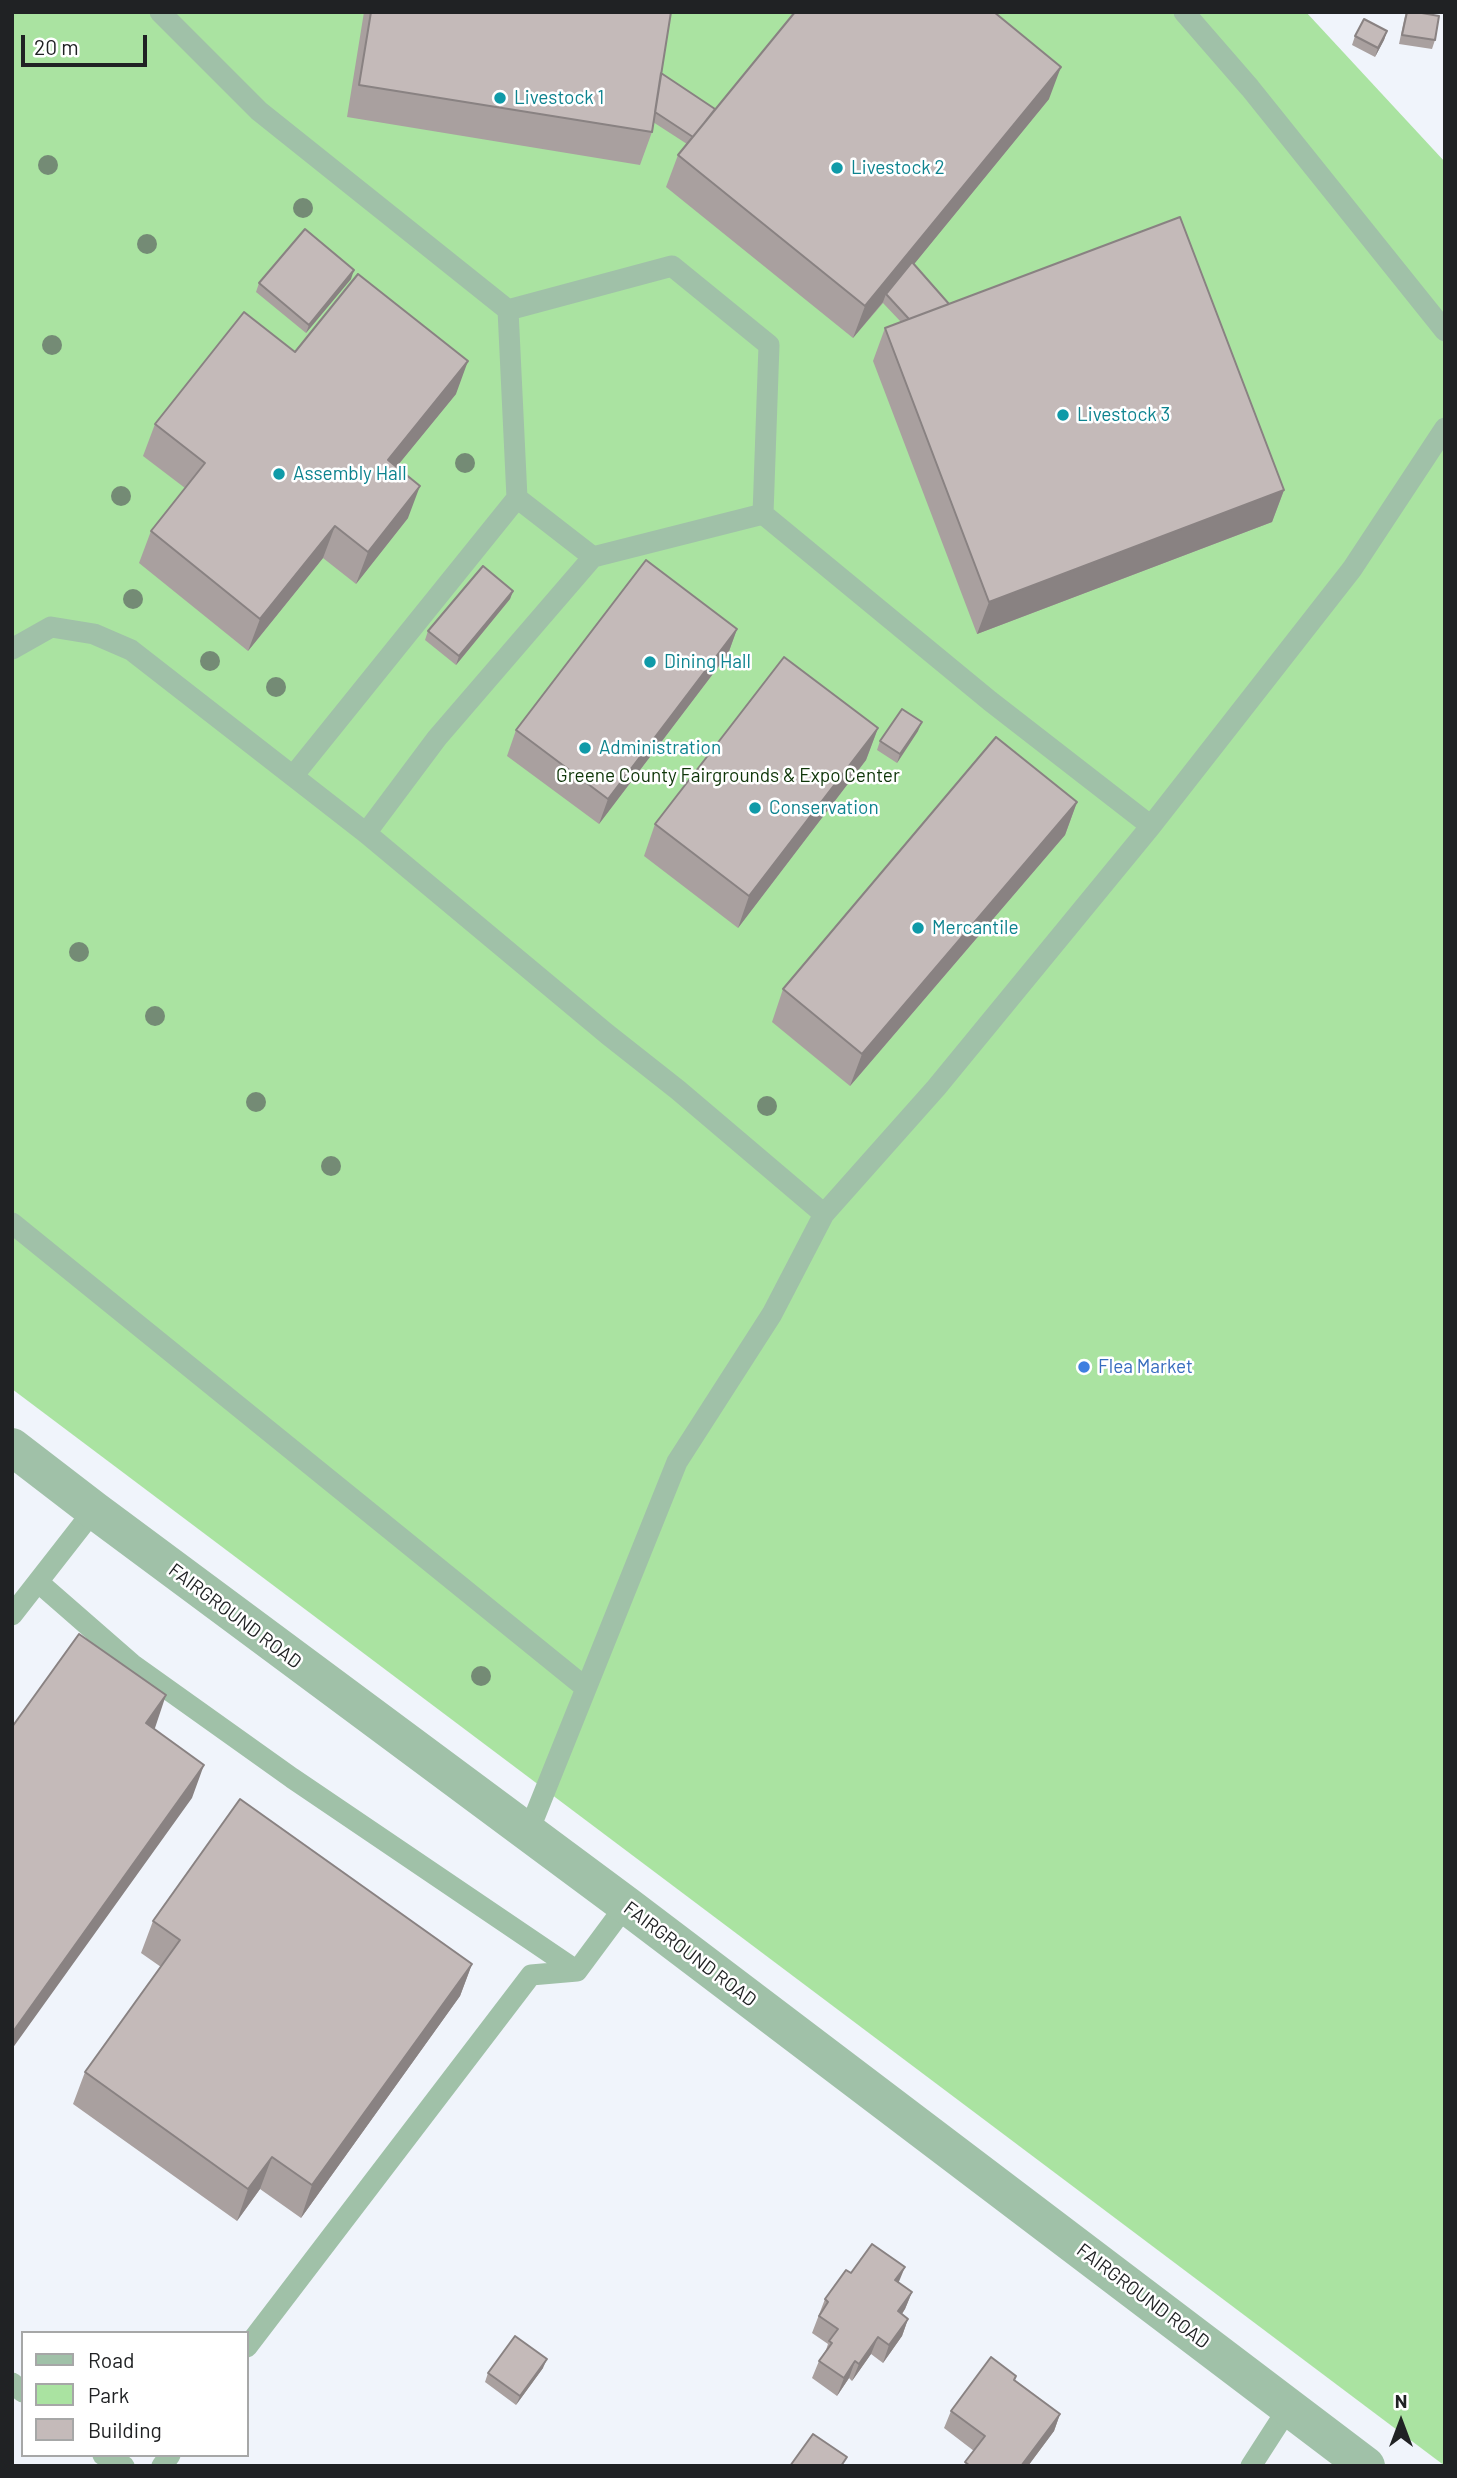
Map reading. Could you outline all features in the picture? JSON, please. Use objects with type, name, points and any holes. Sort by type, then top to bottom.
[{"type":"street","name":"FAIRGROUND ROAD","points":[[12,1447],[626,1905],[1366,2466]]},
{"type":"lane","points":[[160,12],[259,111],[508,310],[517,498],[293,776]]},
{"type":"lane","points":[[1184,12],[1251,88],[1445,331]]},
{"type":"lane","points":[[508,310],[672,266],[769,345],[762,514]]},
{"type":"lane","points":[[528,1833],[677,1462],[772,1314],[824,1214],[936,1088],[1152,826],[1352,569],[1445,428]]},
{"type":"lane","points":[[517,498],[593,557]]},
{"type":"lane","points":[[366,833],[438,738],[593,557],[762,514]]},
{"type":"lane","points":[[762,514],[990,701],[1152,826]]},
{"type":"lane","points":[[12,649],[51,627],[94,634],[131,650],[366,833],[824,1214]]},
{"type":"lane","points":[[12,1223],[586,1688]]},
{"type":"lane","points":[[12,1615],[94,1510]]},
{"type":"lane","points":[[38,1582],[132,1664],[292,1778],[577,1971]]},
{"type":"lane","points":[[248,2346],[530,1975],[577,1971],[626,1905]]},
{"type":"lane","points":[[1251,2466],[1289,2407]]},
{"type":"lane","points":[[107,2457],[124,2466]]},
{"type":"green space","name":"Greene County Fairgrounds & Expo Center","points":[[12,12],[1306,12],[1445,162],[1445,2466],[12,1389]]},
{"type":"building","name":"Livestock 1","points":[[371,12],[671,12],[652,132],[359,85]]},
{"type":"building","name":"Livestock 2","points":[[795,12],[994,12],[1061,67],[865,306],[678,155]]},
{"type":"building","points":[[1407,12],[1439,16],[1435,40],[1402,35]]},
{"type":"building","points":[[1364,19],[1387,31],[1378,48],[1355,36]]},
{"type":"building","points":[[661,73],[715,109],[693,137],[655,112]]},
{"type":"building","name":"Livestock 3","points":[[1180,217],[1284,490],[989,602],[885,328]]},
{"type":"building","points":[[305,229],[354,270],[309,325],[259,283]]},
{"type":"building","points":[[912,262],[949,304],[909,319],[886,294]]},
{"type":"building","name":"Assembly Hall","points":[[358,274],[468,361],[388,460],[420,486],[368,552],[335,526],[260,619],[151,531],[205,463],[155,424],[244,312],[295,352]]},
{"type":"building","points":[[646,560],[737,629],[608,799],[516,730]]},
{"type":"building","points":[[483,566],[513,591],[459,656],[428,631]]},
{"type":"building","name":"Conservation","points":[[784,657],[878,728],[749,896],[655,824]]},
{"type":"building","points":[[902,709],[922,722],[900,754],[880,741]]},
{"type":"building","name":"Mercantile","points":[[996,737],[1077,802],[862,1054],[783,989]]},
{"type":"building","points":[[79,1634],[166,1695],[146,1723],[204,1765],[12,2033],[12,1727]]},
{"type":"building","points":[[240,1799],[472,1964],[312,2185],[272,2157],[248,2189],[85,2072],[180,1940],[153,1921]]},
{"type":"building","points":[[872,2244],[905,2267],[895,2280],[912,2292],[898,2311],[908,2319],[889,2345],[878,2337],[859,2364],[855,2361],[844,2378],[819,2361],[838,2329],[819,2316],[828,2302],[825,2299],[846,2270],[851,2273]]},
{"type":"building","points":[[515,2336],[547,2359],[520,2396],[488,2373]]},
{"type":"building","points":[[991,2357],[1016,2376],[1014,2380],[1060,2414],[1021,2466],[970,2466],[965,2462],[985,2436],[951,2411]]},
{"type":"building","points":[[813,2434],[847,2457],[841,2466],[790,2466]]},
{"type":"place","name":"Livestock 1","points":[[500,98]]},
{"type":"place","name":"Livestock 2","points":[[837,168]]},
{"type":"place","name":"Livestock 3","points":[[1063,415]]},
{"type":"place","name":"Assembly Hall","points":[[279,474]]},
{"type":"place","name":"Dining Hall","points":[[650,662]]},
{"type":"place","name":"Administration","points":[[585,748]]},
{"type":"place","name":"Conservation","points":[[755,808]]},
{"type":"place","name":"Mercantile","points":[[918,928]]},
{"type":"place","name":"Flea Market","points":[[1084,1367]]}]
